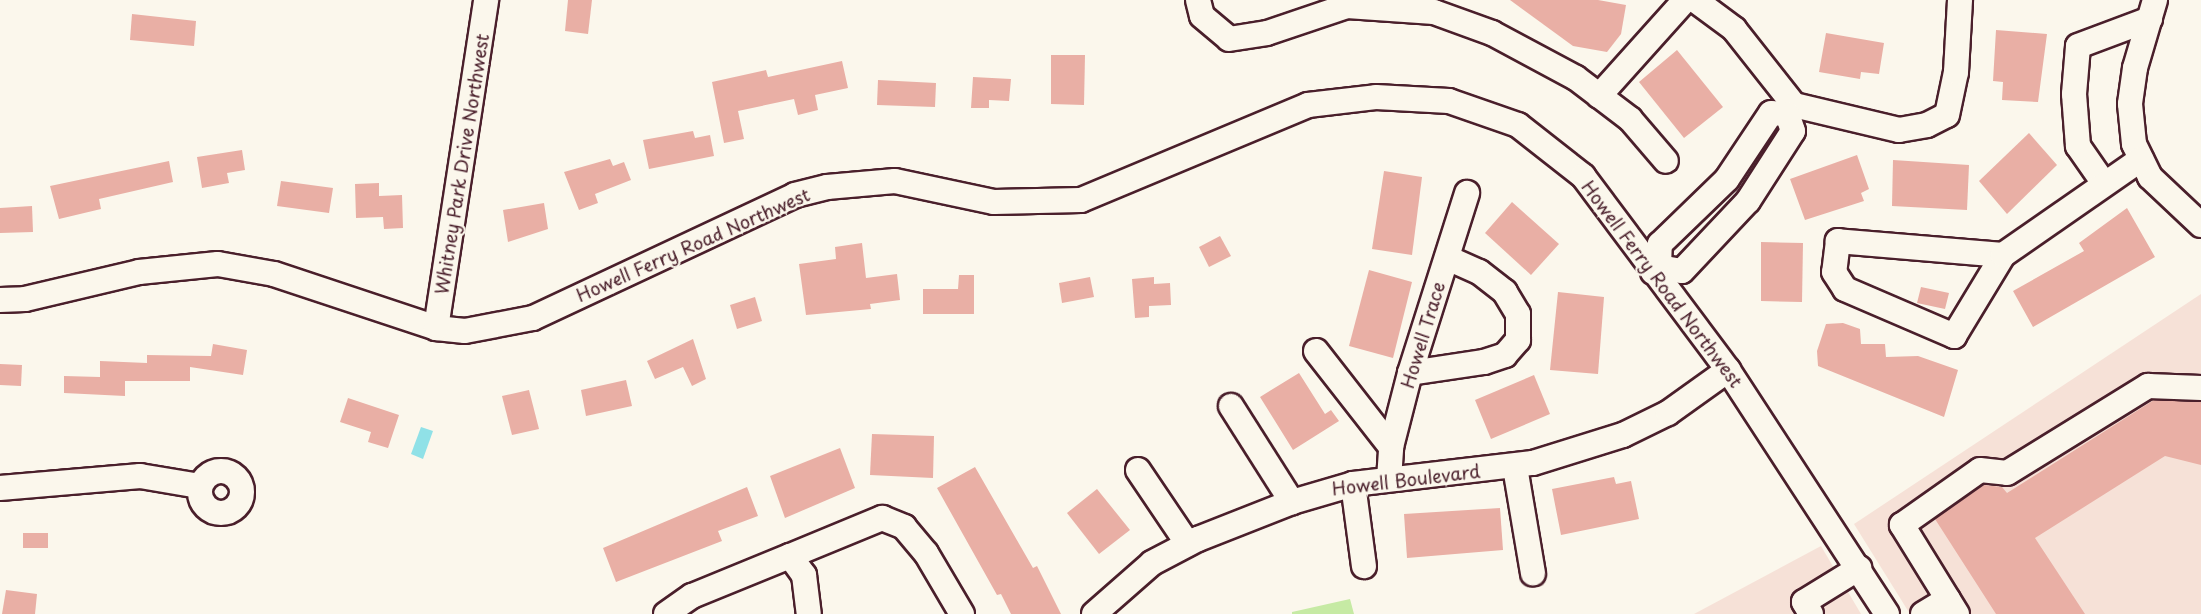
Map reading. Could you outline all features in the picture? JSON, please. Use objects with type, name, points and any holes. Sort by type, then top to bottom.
[{"type":"street","name":"Whitney Park Drive Northwest","points":[[436,328],[486,0]]},
{"type":"street","points":[[1198,0],[1202,16],[1229,39],[1267,33],[1347,6],[1434,12],[1492,33],[1599,96],[1630,119],[1666,161]]},
{"type":"street","points":[[1599,96],[1685,0]]},
{"type":"street","points":[[1695,0],[1734,29],[1791,109],[1793,131],[1730,222],[1682,271],[1656,270],[1660,244],[1706,201],[1771,113],[1791,109],[1899,130],[1927,125],[1947,114],[1956,72],[1960,0]]},
{"type":"street","points":[[2152,10],[2130,104],[2134,144],[2150,177],[2201,225]]},
{"type":"street","points":[[2103,182],[2078,146],[2074,94],[2078,46],[2152,10]]},
{"type":"street","name":"Howell Ferry Road Northwest","points":[[0,300],[25,299],[139,272],[218,264],[274,273],[436,328],[465,331],[533,318],[795,195],[827,187],[895,181],[993,202],[1081,200],[1308,105],[1376,97],[1449,101],[1518,125],[1583,176],[1656,270],[1728,370],[1887,614]]},
{"type":"street","points":[[2003,255],[1838,241],[1834,272],[1845,289],[1954,336],[2003,255],[2103,182],[2141,159]]},
{"type":"street","name":"Howell Trace","points":[[1389,480],[1391,447],[1410,373],[1467,193]]},
{"type":"street","points":[[1706,201],[1730,222]]},
{"type":"street","points":[[1410,373],[1484,362],[1505,355],[1518,340],[1518,314],[1504,292],[1479,272],[1447,258]]},
{"type":"street","points":[[1316,351],[1391,447]]},
{"type":"street","name":"Howell Boulevard","points":[[1094,614],[1152,563],[1188,544],[1292,502],[1353,484],[1515,467],[1623,435],[1668,413],[1728,370]]},
{"type":"street","points":[[1923,614],[1953,607],[1902,525],[1980,470],[2007,473],[2148,386],[2201,388]]},
{"type":"street","points":[[1231,406],[1292,502]]},
{"type":"street","points":[[1515,467],[1533,573]]},
{"type":"street","points":[[1138,470],[1188,544]]},
{"type":"street","points":[[0,488],[140,476],[200,486]]},
{"type":"street","points":[[1353,484],[1364,566]]},
{"type":"street","points":[[666,614],[673,605],[882,518],[904,527],[926,553],[962,614]]},
{"type":"street","points":[[790,556],[804,575],[809,614]]},
{"type":"street","points":[[1810,614],[1804,602],[1859,568]]},
{"type":"shaded area","points":[[2201,294],[2201,614],[1910,614],[1854,524]]},
{"type":"shaded area","points":[[1821,546],[1861,614],[1694,614]]},
{"type":"green space","points":[[1350,599],[1354,614],[1292,614],[1292,612]]},
{"type":"water","points":[[421,427],[433,431],[423,459],[411,454]]},
{"type":"building","points":[[568,0],[592,0],[588,34],[565,31]]},
{"type":"building","points":[[1510,0],[1598,0],[1626,5],[1621,34],[1607,52],[1573,46]]},
{"type":"building","points":[[132,14],[196,21],[194,46],[130,40]]},
{"type":"building","points":[[1996,30],[2047,34],[2038,102],[2002,100],[2003,82],[1993,81]]},
{"type":"building","points":[[1826,33],[1884,43],[1879,74],[1861,72],[1860,79],[1819,72]]},
{"type":"building","points":[[1677,50],[1723,107],[1684,138],[1639,82]]},
{"type":"building","points":[[1051,55],[1085,55],[1084,105],[1051,104]]},
{"type":"building","points":[[842,61],[848,88],[815,95],[818,110],[798,115],[794,99],[738,111],[744,139],[724,143],[712,82],[766,70],[768,77]]},
{"type":"building","points":[[973,77],[1011,79],[1009,101],[989,100],[989,108],[971,108]]},
{"type":"building","points":[[878,80],[936,83],[935,107],[877,105]]},
{"type":"building","points":[[693,131],[695,138],[710,135],[714,156],[649,169],[643,140]]},
{"type":"building","points":[[2029,133],[2057,165],[2007,214],[1979,181]]},
{"type":"building","points":[[242,150],[245,170],[227,173],[229,183],[202,188],[197,157]]},
{"type":"building","points":[[1857,155],[1869,189],[1861,193],[1864,201],[1805,220],[1790,179]]},
{"type":"building","points":[[610,159],[613,166],[624,162],[631,180],[595,194],[598,203],[579,210],[564,172]]},
{"type":"building","points":[[1893,160],[1969,165],[1967,210],[1892,206]]},
{"type":"building","points":[[169,161],[173,182],[99,199],[101,209],[59,219],[50,186]]},
{"type":"building","points":[[1384,171],[1422,177],[1412,255],[1372,249]]},
{"type":"building","points":[[281,181],[333,188],[329,213],[277,206]]},
{"type":"building","points":[[379,183],[379,196],[402,195],[403,228],[384,229],[383,217],[356,218],[355,184]]},
{"type":"building","points":[[1512,202],[1559,244],[1531,275],[1485,233]]},
{"type":"building","points":[[544,203],[548,229],[508,242],[503,210]]},
{"type":"building","points":[[32,206],[33,232],[0,233],[0,208]]},
{"type":"building","points":[[2127,208],[2155,257],[2033,327],[2013,291],[2084,251],[2079,243]]},
{"type":"building","points":[[1220,236],[1231,256],[1209,267],[1199,247]]},
{"type":"building","points":[[1761,242],[1803,243],[1802,302],[1761,301]]},
{"type":"building","points":[[862,243],[866,278],[897,274],[900,300],[870,304],[871,309],[806,315],[799,264],[836,259],[835,247]]},
{"type":"building","points":[[1369,270],[1412,282],[1393,358],[1349,346]]},
{"type":"building","points":[[959,275],[974,275],[974,314],[923,314],[923,289],[958,289]]},
{"type":"building","points":[[1090,277],[1094,297],[1062,303],[1059,283]]},
{"type":"building","points":[[1154,277],[1154,284],[1170,283],[1171,305],[1149,306],[1149,317],[1135,318],[1132,279]]},
{"type":"building","points":[[1921,287],[1949,293],[1945,309],[1917,303]]},
{"type":"building","points":[[1558,292],[1604,297],[1598,374],[1550,370]]},
{"type":"building","points":[[755,297],[762,321],[737,329],[730,305]]},
{"type":"building","points":[[1843,323],[1860,329],[1861,344],[1885,344],[1886,357],[1918,356],[1958,370],[1944,417],[1818,366],[1817,351],[1826,324]]},
{"type":"building","points":[[693,339],[706,379],[692,386],[683,367],[655,379],[647,361]]},
{"type":"building","points":[[213,344],[247,350],[243,375],[190,367],[190,381],[125,381],[125,396],[64,393],[64,376],[100,377],[100,361],[147,363],[147,355],[211,356]]},
{"type":"building","points":[[0,364],[22,365],[21,386],[0,385]]},
{"type":"building","points":[[1299,373],[1325,414],[1331,410],[1339,421],[1293,450],[1260,397]]},
{"type":"building","points":[[1534,375],[1550,414],[1491,439],[1475,400]]},
{"type":"building","points":[[626,380],[632,406],[586,416],[581,390]]},
{"type":"building","points":[[529,390],[539,429],[512,435],[502,396]]},
{"type":"building","points":[[348,398],[399,415],[388,448],[368,442],[371,432],[340,422]]},
{"type":"building","points":[[2154,400],[2201,402],[2201,465],[2165,456],[2035,538],[2085,614],[1996,614],[1935,519],[1984,485],[2002,487],[2007,493]]},
{"type":"building","points":[[872,434],[934,436],[933,478],[870,475]]},
{"type":"building","points":[[840,448],[855,488],[785,518],[770,476]]},
{"type":"building","points":[[975,467],[1033,568],[1037,566],[1061,614],[1011,614],[1001,594],[997,595],[937,488]]},
{"type":"building","points":[[1614,477],[1616,484],[1631,481],[1639,519],[1561,535],[1552,489]]},
{"type":"building","points":[[747,487],[758,516],[718,531],[722,541],[616,582],[603,548]]},
{"type":"building","points":[[1097,489],[1130,530],[1099,554],[1067,513]]},
{"type":"building","points":[[1500,508],[1503,550],[1407,558],[1404,514]]},
{"type":"building","points":[[23,533],[48,533],[48,548],[23,548]]},
{"type":"building","points":[[6,590],[37,594],[35,614],[2,614]]}]
